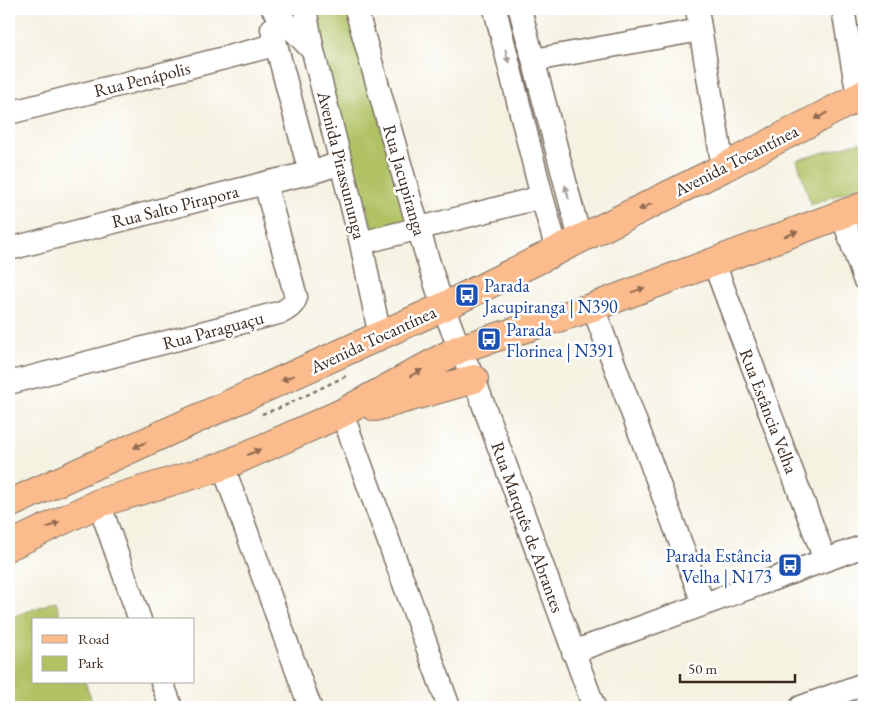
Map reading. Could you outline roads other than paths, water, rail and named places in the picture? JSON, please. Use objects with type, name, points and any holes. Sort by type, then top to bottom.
[{"type":"main road","name":"Avenida Tocantínea","points":[[9,504],[443,307],[723,168],[861,95]]},
{"type":"main road","points":[[9,546],[99,503],[223,466],[342,414],[459,349],[592,306],[853,211]]},
{"type":"main road","points":[[342,414],[365,410],[474,379]]},
{"type":"street","name":"Avenida Pirassununga","points":[[267,9],[310,174]]},
{"type":"street","name":"Avenida Pirassununga","points":[[273,9],[313,51],[361,243],[380,337]]},
{"type":"street","points":[[305,9],[313,51]]},
{"type":"street","name":"Rua Jacupiranga","points":[[356,9],[418,229],[443,307],[459,349]]},
{"type":"street","points":[[495,9],[542,197],[568,245]]},
{"type":"street","points":[[520,9],[534,60],[568,245]]},
{"type":"street","points":[[843,9],[861,95]]},
{"type":"street","points":[[534,60],[699,19],[723,168]]},
{"type":"street","name":"Rua Penápolis","points":[[9,113],[275,45]]},
{"type":"street","name":"Rua Salto Pirapora","points":[[9,249],[265,183],[310,174],[341,163]]},
{"type":"street","name":"Rua Paraguaçu","points":[[9,383],[288,309],[296,297],[265,183]]},
{"type":"street","points":[[361,243],[542,197]]},
{"type":"street","points":[[853,211],[864,279]]},
{"type":"street","name":"Rua Estância Velha","points":[[714,262],[825,560]]},
{"type":"street","points":[[592,306],[704,603]]},
{"type":"street","name":"Rua Marquês de Abrantes","points":[[459,349],[474,379],[594,707]]},
{"type":"street","points":[[342,414],[449,707]]},
{"type":"street","points":[[223,466],[310,707]]},
{"type":"street","points":[[99,503],[139,618]]},
{"type":"street","points":[[573,652],[864,546]]},
{"type":"street","points":[[163,684],[171,707]]},
{"type":"street","points":[[801,707],[864,684]]},
{"type":"place","name":"Parada Jacupiranga | N390","points":[[467,295]]},
{"type":"place","name":"Parada Florinea | N391","points":[[489,339]]},
{"type":"place","name":"Parada Estância Velha | N173","points":[[790,565]]}]
